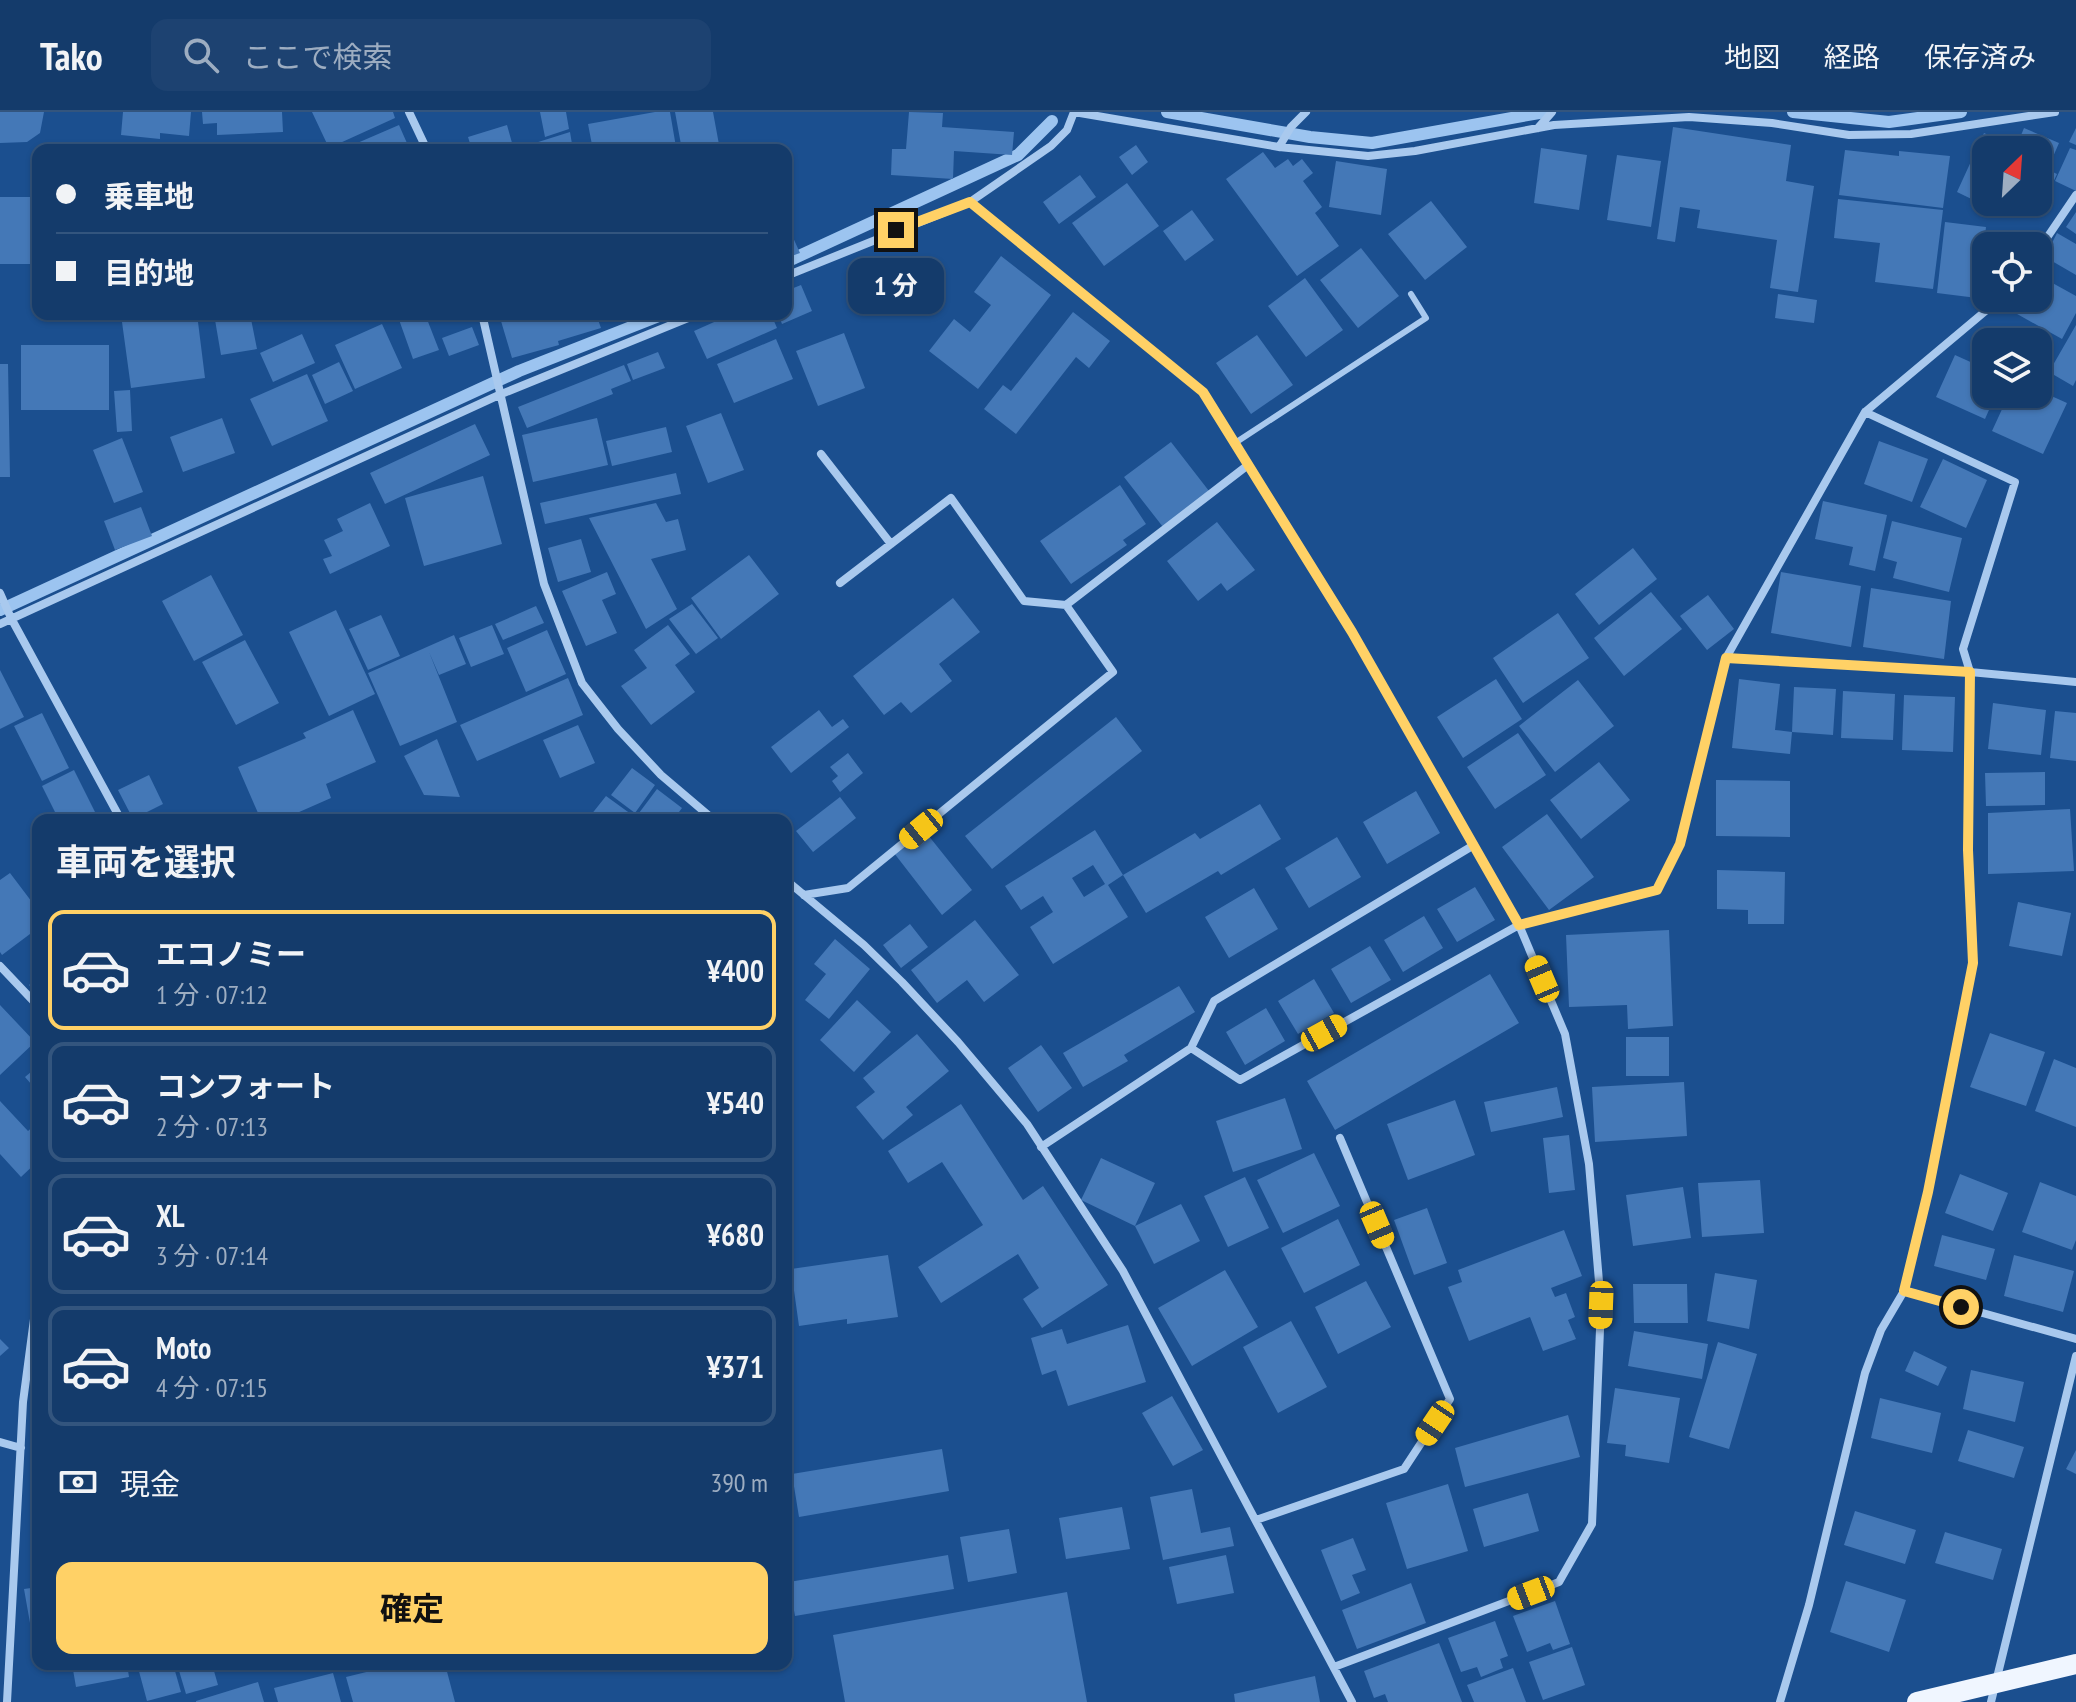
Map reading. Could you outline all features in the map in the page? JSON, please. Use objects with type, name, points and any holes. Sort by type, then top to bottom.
[{"type":"main road","points":[[1917,1702],[1993,1692],[2076,1664]]},
{"type":"street","points":[[409,112],[424,144]]},
{"type":"street","points":[[792,274],[970,202],[1051,146],[1067,130],[1074,112],[1279,147],[1368,156],[1415,151],[1554,125],[1689,117],[1772,123],[1849,135],[1911,134],[2055,112]]},
{"type":"street","points":[[1279,147],[1291,127],[1306,112]]},
{"type":"street","points":[[1540,127],[1552,112]]},
{"type":"street","points":[[1772,123],[1775,112]]},
{"type":"street","points":[[2051,232],[2076,195]]},
{"type":"street","points":[[970,202],[1203,392],[1352,632],[1474,845],[1519,925],[1565,1034],[1589,1164],[1601,1305],[1592,1524],[1559,1582],[1334,1667]]},
{"type":"street","points":[[1191,1048],[1240,1080],[1519,925],[1657,890],[1680,844],[1726,658],[1865,412],[1984,312]]},
{"type":"street","points":[[483,320],[544,584],[582,683],[618,729],[661,775],[707,814]]},
{"type":"street","points":[[0,624],[6,606],[498,391],[682,320]]},
{"type":"street","points":[[1780,1702],[1809,1605],[1865,1373],[1881,1330],[1904,1291],[1928,1192],[1973,963],[1968,850],[1970,672],[1963,649],[2015,482],[1865,412]]},
{"type":"street","points":[[821,454],[891,544]]},
{"type":"street","points":[[840,583],[951,498],[1024,601],[1066,605],[1248,465]]},
{"type":"street","points":[[804,895],[848,888],[1113,672],[1066,605]]},
{"type":"street","points":[[6,606],[118,814]]},
{"type":"street","points":[[1726,658],[1970,672],[2076,682]]},
{"type":"street","points":[[1041,1147],[1191,1048],[1214,1001],[1474,845]]},
{"type":"street","points":[[792,885],[864,945],[958,1042],[1027,1124],[1123,1271],[1352,1702]]},
{"type":"street","points":[[0,966],[32,1000]]},
{"type":"street","points":[[1256,1520],[1404,1469],[1450,1399],[1340,1138]]},
{"type":"street","points":[[1904,1291],[2076,1339]]},
{"type":"street","points":[[7,1702],[23,1402],[32,1334]]},
{"type":"street","points":[[1993,1692],[2076,1356]]},
{"type":"street","points":[[0,1442],[21,1448]]},
{"type":"lane","points":[[1235,443],[1426,318],[1411,294]]},
{"type":"building","points":[[0,112],[44,112],[40,133],[27,142],[0,143]]},
{"type":"building","points":[[123,112],[191,112],[189,136],[160,133],[160,139],[121,135]]},
{"type":"building","points":[[202,112],[282,112],[283,132],[217,135],[217,123],[203,124]]},
{"type":"building","points":[[312,112],[393,112],[395,118],[338,144],[327,144]]},
{"type":"building","points":[[540,112],[566,112],[569,129],[545,137]]},
{"type":"building","points":[[670,112],[675,144],[592,144],[588,124]]},
{"type":"building","points":[[675,112],[713,112],[719,144],[681,144]]},
{"type":"building","points":[[909,112],[943,113],[942,127],[1014,132],[1012,155],[954,151],[953,179],[891,175],[892,149],[906,149]]},
{"type":"building","points":[[399,125],[407,144],[355,144]]},
{"type":"building","points":[[507,125],[512,144],[470,144],[468,137]]},
{"type":"building","points":[[1673,127],[1791,145],[1786,181],[1814,186],[1798,292],[1770,288],[1777,240],[1697,228],[1700,210],[1680,207],[1675,242],[1657,239]]},
{"type":"building","points":[[2024,128],[2043,136],[2021,136]]},
{"type":"building","points":[[2076,128],[2076,145],[2069,142]]},
{"type":"building","points":[[570,132],[572,144],[532,144]]},
{"type":"building","points":[[2052,140],[2059,143],[2052,159]]},
{"type":"building","points":[[1136,145],[1148,162],[1132,175],[1119,157]]},
{"type":"building","points":[[1541,148],[1587,155],[1579,210],[1534,203]]},
{"type":"building","points":[[2070,148],[2076,150],[2076,191],[2055,181]]},
{"type":"building","points":[[1845,150],[1899,156],[1899,151],[1950,156],[1943,208],[1839,195]]},
{"type":"building","points":[[1263,152],[1275,168],[1288,159],[1293,166],[1302,159],[1313,173],[1303,181],[1322,207],[1315,213],[1339,246],[1297,276],[1226,179]]},
{"type":"building","points":[[1617,155],[1661,161],[1651,227],[1607,220]]},
{"type":"building","points":[[1972,159],[1972,199],[1957,192]]},
{"type":"building","points":[[1336,161],[1387,169],[1381,215],[1329,207]]},
{"type":"building","points":[[1080,175],[1096,197],[1059,224],[1043,202]]},
{"type":"building","points":[[1127,183],[1159,226],[1104,266],[1072,223]]},
{"type":"building","points":[[0,197],[32,197],[32,264],[0,264]]},
{"type":"building","points":[[1838,199],[1943,210],[1933,289],[1875,282],[1880,243],[1834,238]]},
{"type":"building","points":[[1431,201],[1467,247],[1425,280],[1388,234]]},
{"type":"building","points":[[1192,210],[1214,240],[1185,261],[1163,231]]},
{"type":"building","points":[[2076,212],[2076,234],[2066,227]]},
{"type":"building","points":[[1945,222],[1986,227],[1985,232],[1972,232],[1972,297],[1937,293]]},
{"type":"building","points":[[2057,233],[2076,244],[2076,275],[2052,261],[2052,243]]},
{"type":"building","points":[[792,235],[800,253],[792,256]]},
{"type":"building","points":[[1361,248],[1399,296],[1358,328],[1320,280]]},
{"type":"building","points":[[1001,256],[1051,295],[978,389],[929,351],[954,319],[970,332],[991,305],[974,292]]},
{"type":"building","points":[[1305,278],[1343,330],[1306,357],[1268,306]]},
{"type":"building","points":[[2052,283],[2076,296],[2076,313],[2062,339],[2052,333],[2052,328],[2042,328],[2014,312],[2052,312]]},
{"type":"building","points":[[801,285],[812,311],[792,320],[792,289]]},
{"type":"building","points":[[1778,294],[1817,300],[1814,323],[1775,318]]},
{"type":"building","points":[[1073,312],[1110,341],[1089,368],[1076,357],[1016,434],[984,409],[1003,385],[1011,391]]},
{"type":"building","points":[[198,320],[205,378],[131,388],[122,322]]},
{"type":"building","points":[[215,320],[251,320],[257,349],[221,355]]},
{"type":"building","points":[[399,320],[427,320],[439,350],[413,359]]},
{"type":"building","points":[[598,320],[601,328],[558,341],[559,345],[512,358],[501,321]]},
{"type":"building","points":[[719,320],[774,320],[777,328],[707,359],[694,331]]},
{"type":"building","points":[[382,324],[402,368],[355,389],[335,345]]},
{"type":"building","points":[[2076,325],[2076,380],[2073,386],[2052,374],[2052,367]]},
{"type":"building","points":[[472,327],[479,345],[449,356],[442,338]]},
{"type":"building","points":[[844,333],[865,388],[818,406],[796,351]]},
{"type":"building","points":[[302,334],[315,363],[273,382],[260,353]]},
{"type":"building","points":[[1257,335],[1293,385],[1251,414],[1216,363]]},
{"type":"building","points":[[776,339],[793,379],[734,403],[717,364]]},
{"type":"building","points":[[21,345],[109,345],[109,410],[21,410]]},
{"type":"building","points":[[658,352],[665,368],[633,380],[627,364]]},
{"type":"building","points":[[1955,355],[1972,363],[1972,408],[1990,408],[1985,419],[1936,397]]},
{"type":"building","points":[[339,362],[353,391],[325,404],[312,375]]},
{"type":"building","points":[[0,364],[8,364],[10,477],[0,477]]},
{"type":"building","points":[[624,365],[631,381],[611,389],[613,394],[527,428],[518,407]]},
{"type":"building","points":[[307,374],[328,421],[272,446],[250,399]]},
{"type":"building","points":[[130,390],[132,431],[117,432],[114,391]]},
{"type":"building","points":[[2052,396],[2067,403],[2043,454],[1992,431],[2003,408],[2052,408]]},
{"type":"building","points":[[721,413],[744,470],[708,483],[686,426]]},
{"type":"building","points":[[222,418],[235,453],[183,472],[170,437]]},
{"type":"building","points":[[597,418],[608,465],[533,482],[522,435]]},
{"type":"building","points":[[475,424],[490,455],[385,504],[370,473]]},
{"type":"building","points":[[666,427],[672,452],[612,466],[606,441]]},
{"type":"building","points":[[122,438],[143,492],[114,503],[93,450]]},
{"type":"building","points":[[1879,441],[1928,459],[1912,502],[1864,484]]},
{"type":"building","points":[[1171,442],[1209,491],[1163,527],[1124,477]]},
{"type":"building","points":[[1943,459],[1987,480],[1966,528],[1920,507]]},
{"type":"building","points":[[676,473],[681,494],[545,524],[540,503]]},
{"type":"building","points":[[483,476],[502,544],[424,566],[405,498]]},
{"type":"building","points":[[1120,485],[1146,524],[1123,540],[1127,545],[1071,584],[1040,541]]},
{"type":"building","points":[[1823,501],[1887,515],[1875,571],[1849,565],[1853,547],[1815,539]]},
{"type":"building","points":[[370,503],[390,546],[330,574],[323,559],[332,556],[324,540],[343,531],[337,519]]},
{"type":"building","points":[[656,503],[666,522],[678,519],[686,550],[651,559],[677,609],[646,629],[589,518]]},
{"type":"building","points":[[141,507],[152,536],[115,550],[104,521]]},
{"type":"building","points":[[1892,521],[1962,538],[1949,592],[1893,578],[1897,562],[1883,558]]},
{"type":"building","points":[[1217,522],[1255,570],[1227,591],[1221,583],[1198,601],[1167,561]]},
{"type":"building","points":[[581,539],[591,572],[558,582],[548,548]]},
{"type":"building","points":[[1633,548],[1657,579],[1599,625],[1575,594]]},
{"type":"building","points":[[749,555],[779,594],[721,639],[691,598]]},
{"type":"building","points":[[607,572],[616,594],[602,600],[617,633],[586,646],[562,591]]},
{"type":"building","points":[[1781,572],[1861,586],[1851,647],[1771,633]]},
{"type":"building","points":[[211,575],[243,635],[194,661],[162,601]]},
{"type":"building","points":[[1871,588],[1951,601],[1944,659],[1863,647]]},
{"type":"building","points":[[1651,592],[1682,629],[1624,676],[1594,638]]},
{"type":"building","points":[[1708,595],[1734,629],[1707,650],[1680,616]]},
{"type":"building","points":[[953,598],[980,632],[939,664],[952,681],[911,713],[901,702],[884,715],[853,676]]},
{"type":"building","points":[[692,604],[718,638],[696,654],[669,619]]},
{"type":"building","points":[[536,606],[544,623],[503,640],[495,624]]},
{"type":"building","points":[[336,610],[375,694],[329,716],[289,632]]},
{"type":"building","points":[[1558,613],[1589,658],[1523,703],[1493,658]]},
{"type":"building","points":[[381,615],[400,656],[368,670],[349,629]]},
{"type":"building","points":[[492,625],[504,654],[471,667],[459,638]]},
{"type":"building","points":[[668,625],[690,654],[675,665],[695,692],[651,725],[621,686],[647,668],[634,650]]},
{"type":"building","points":[[547,630],[566,674],[526,692],[507,648]]},
{"type":"building","points":[[454,635],[466,664],[439,675],[429,652],[457,722],[400,746],[368,673]]},
{"type":"building","points":[[245,640],[279,703],[236,725],[202,662]]},
{"type":"building","points":[[0,670],[24,717],[0,729]]},
{"type":"building","points":[[568,678],[583,715],[477,761],[460,725]]},
{"type":"building","points":[[1496,679],[1522,719],[1463,758],[1437,717]]},
{"type":"building","points":[[1739,679],[1780,684],[1775,730],[1792,732],[1790,754],[1732,748]]},
{"type":"building","points":[[1578,680],[1614,726],[1555,772],[1519,726]]},
{"type":"building","points":[[1794,687],[1836,689],[1833,735],[1792,732]]},
{"type":"building","points":[[1843,691],[1895,694],[1893,740],[1841,738]]},
{"type":"building","points":[[1904,695],[1955,697],[1953,752],[1902,750]]},
{"type":"building","points":[[1993,703],[2046,710],[2041,755],[1988,749]]},
{"type":"building","points":[[353,710],[376,762],[326,784],[331,798],[295,814],[258,814],[238,767],[306,738],[303,733]]},
{"type":"building","points":[[819,710],[832,727],[843,719],[849,727],[791,773],[771,747]]},
{"type":"building","points":[[2055,711],[2076,713],[2076,761],[2050,758]]},
{"type":"building","points":[[42,713],[69,768],[42,781],[14,726]]},
{"type":"building","points":[[1116,717],[1142,751],[992,869],[965,836]]},
{"type":"building","points":[[578,725],[595,763],[560,778],[543,740]]},
{"type":"building","points":[[1518,733],[1546,775],[1495,809],[1467,767]]},
{"type":"building","points":[[437,739],[460,797],[424,795],[404,756]]},
{"type":"building","points":[[848,753],[863,773],[840,792],[832,781],[838,776],[830,767]]},
{"type":"building","points":[[1599,762],[1630,800],[1581,839],[1550,800]]},
{"type":"building","points":[[632,768],[655,785],[635,813],[611,795]]},
{"type":"building","points":[[74,770],[96,814],[56,814],[42,786]]},
{"type":"building","points":[[2045,772],[2045,805],[1986,806],[1985,773]]},
{"type":"building","points":[[149,775],[163,804],[143,814],[130,814],[118,790]]},
{"type":"building","points":[[1716,780],[1790,781],[1790,837],[1716,836]]},
{"type":"building","points":[[657,789],[682,808],[678,814],[639,813]]},
{"type":"building","points":[[1416,791],[1440,833],[1387,864],[1363,822]]},
{"type":"building","points":[[606,796],[631,814],[592,814]]},
{"type":"building","points":[[840,797],[856,818],[813,852],[796,831]]},
{"type":"building","points":[[1260,804],[1281,839],[1221,875],[1218,871],[1146,913],[1123,875],[1195,833],[1200,839]]},
{"type":"building","points":[[2070,809],[2074,871],[1988,874],[1988,813]]},
{"type":"building","points":[[1547,814],[1594,877],[1549,910],[1502,847]]},
{"type":"building","points":[[924,830],[972,890],[942,915],[894,853]]},
{"type":"building","points":[[1095,830],[1123,875],[1108,885],[1128,917],[1053,964],[1030,927],[1053,912],[1043,896],[1021,910],[1005,886]],"holes":[[[1093,865],[1105,884],[1084,897],[1072,878]]]},
{"type":"building","points":[[1337,837],[1361,877],[1309,908],[1285,868]]},
{"type":"building","points":[[1717,870],[1785,872],[1784,924],[1748,924],[1748,910],[1717,909]]},
{"type":"building","points":[[10,873],[32,902],[32,932],[2,955],[0,952],[0,880]]},
{"type":"building","points":[[1475,887],[1495,920],[1457,942],[1437,909]]},
{"type":"building","points":[[1254,888],[1278,929],[1229,958],[1205,917]]},
{"type":"building","points":[[2018,902],[2071,913],[2062,956],[2009,946]]},
{"type":"building","points":[[1424,916],[1443,948],[1403,972],[1384,940]]},
{"type":"building","points":[[975,920],[1019,975],[984,1002],[967,980],[937,1003],[911,970]]},
{"type":"building","points":[[910,924],[928,947],[901,968],[883,945]]},
{"type":"building","points":[[1669,930],[1673,1026],[1628,1029],[1627,1005],[1569,1007],[1566,935]]},
{"type":"building","points":[[835,939],[870,969],[829,1019],[805,1000],[826,974],[814,964]]},
{"type":"building","points":[[1370,946],[1391,980],[1351,1003],[1331,969]]},
{"type":"building","points":[[1490,974],[1519,1023],[1335,1130],[1307,1081]]},
{"type":"building","points":[[1314,979],[1334,1013],[1298,1034],[1278,1001]]},
{"type":"building","points":[[1179,986],[1195,1012],[1124,1055],[1128,1061],[1083,1087],[1063,1053]]},
{"type":"building","points":[[857,1000],[891,1032],[854,1072],[820,1040]]},
{"type":"building","points":[[0,1005],[32,1039],[32,1045],[0,1075]]},
{"type":"building","points":[[1266,1008],[1285,1041],[1245,1065],[1226,1032]]},
{"type":"building","points":[[1990,1033],[2045,1052],[2026,1106],[1970,1087]]},
{"type":"building","points":[[917,1034],[949,1071],[906,1107],[913,1115],[883,1140],[856,1107],[875,1092],[863,1078]]},
{"type":"building","points":[[1626,1037],[1669,1037],[1669,1076],[1626,1076]]},
{"type":"building","points":[[1041,1045],[1072,1088],[1038,1112],[1008,1068]]},
{"type":"building","points":[[2054,1059],[2076,1068],[2076,1127],[2035,1111]]},
{"type":"building","points":[[32,1071],[32,1085],[25,1077]]},
{"type":"building","points":[[1684,1082],[1687,1136],[1595,1142],[1592,1087]]},
{"type":"building","points":[[1557,1087],[1563,1117],[1491,1132],[1484,1102]]},
{"type":"building","points":[[1285,1098],[1302,1149],[1233,1172],[1216,1121]]},
{"type":"building","points":[[1455,1100],[1475,1155],[1408,1180],[1387,1124]]},
{"type":"building","points":[[0,1101],[28,1131],[32,1127],[32,1167],[21,1177],[0,1154]]},
{"type":"building","points":[[961,1104],[1023,1200],[1043,1186],[1108,1285],[1042,1328],[1023,1299],[1039,1288],[1018,1254],[941,1303],[918,1267],[983,1225],[942,1162],[908,1183],[888,1151]]},
{"type":"building","points":[[1569,1135],[1575,1190],[1549,1193],[1543,1138]]},
{"type":"building","points":[[1314,1153],[1340,1206],[1283,1233],[1257,1180]]},
{"type":"building","points":[[1101,1158],[1155,1183],[1135,1226],[1081,1200]]},
{"type":"building","points":[[1960,1174],[2008,1193],[1993,1231],[1945,1213]]},
{"type":"building","points":[[1245,1177],[1269,1228],[1228,1247],[1204,1196]]},
{"type":"building","points":[[1760,1180],[1764,1233],[1702,1237],[1698,1183]]},
{"type":"building","points":[[2040,1182],[2076,1196],[2076,1240],[2072,1250],[2022,1232]]},
{"type":"building","points":[[1683,1187],[1691,1238],[1633,1246],[1626,1195]]},
{"type":"building","points":[[1181,1204],[1200,1241],[1154,1264],[1135,1226]]},
{"type":"building","points":[[1427,1208],[1447,1263],[1414,1275],[1394,1220]]},
{"type":"building","points":[[1338,1219],[1360,1265],[1304,1293],[1281,1248]]},
{"type":"building","points":[[1564,1230],[1582,1276],[1551,1288],[1555,1297],[1566,1293],[1575,1317],[1568,1320],[1576,1339],[1543,1351],[1530,1317],[1469,1341],[1448,1287],[1462,1282],[1458,1270]]},
{"type":"building","points":[[1942,1235],[1995,1249],[1986,1280],[1934,1266]]},
{"type":"building","points":[[888,1255],[898,1317],[847,1324],[847,1319],[799,1326],[792,1269]]},
{"type":"building","points":[[2014,1255],[2074,1271],[2063,1312],[2004,1296]]},
{"type":"building","points":[[1225,1270],[1258,1327],[1192,1366],[1158,1308]]},
{"type":"building","points":[[1715,1273],[1757,1280],[1749,1329],[1707,1321]]},
{"type":"building","points":[[1366,1281],[1391,1327],[1338,1354],[1315,1307]]},
{"type":"building","points":[[1633,1284],[1687,1284],[1688,1323],[1634,1323]]},
{"type":"building","points":[[1291,1321],[1327,1387],[1278,1413],[1243,1347]]},
{"type":"building","points":[[1128,1325],[1146,1382],[1068,1406],[1056,1370],[1042,1375],[1031,1338],[1062,1329],[1067,1344]]},
{"type":"building","points":[[1634,1331],[1708,1344],[1702,1379],[1628,1366]]},
{"type":"building","points":[[0,1339],[9,1348],[0,1356]]},
{"type":"building","points":[[1718,1342],[1757,1354],[1729,1449],[1689,1437]]},
{"type":"building","points":[[1914,1351],[1947,1367],[1938,1386],[1905,1371]]},
{"type":"building","points":[[1971,1370],[2024,1382],[2015,1422],[1963,1409]]},
{"type":"building","points":[[1615,1388],[1680,1398],[1669,1463],[1625,1456],[1626,1445],[1607,1443]]},
{"type":"building","points":[[1172,1396],[1203,1450],[1173,1466],[1142,1413]]},
{"type":"building","points":[[1880,1398],[1941,1413],[1932,1453],[1871,1438]]},
{"type":"building","points":[[1568,1415],[1580,1457],[1465,1487],[1455,1448]]},
{"type":"building","points":[[1968,1430],[2024,1447],[2014,1478],[1958,1461]]},
{"type":"building","points":[[942,1449],[949,1491],[799,1517],[792,1474]]},
{"type":"building","points":[[2076,1450],[2076,1474],[2066,1469]]},
{"type":"building","points":[[1448,1484],[1468,1551],[1407,1569],[1386,1503]]},
{"type":"building","points":[[1192,1489],[1201,1533],[1230,1527],[1234,1546],[1163,1560],[1150,1497]]},
{"type":"building","points":[[1528,1493],[1539,1531],[1484,1547],[1473,1509]]},
{"type":"building","points":[[1122,1507],[1130,1549],[1066,1559],[1059,1518]]},
{"type":"building","points":[[1855,1511],[1916,1530],[1905,1564],[1844,1545]]},
{"type":"building","points":[[1009,1529],[1017,1573],[968,1582],[960,1537]]},
{"type":"building","points":[[1945,1532],[2002,1549],[1993,1580],[1935,1563]]},
{"type":"building","points":[[1353,1538],[1366,1570],[1352,1575],[1360,1593],[1341,1601],[1321,1550]]},
{"type":"building","points":[[948,1555],[954,1589],[795,1616],[792,1581]]},
{"type":"building","points":[[1226,1555],[1234,1593],[1177,1604],[1169,1567]]},
{"type":"building","points":[[1846,1581],[1906,1600],[1889,1652],[1830,1632]]},
{"type":"building","points":[[1411,1583],[1426,1623],[1357,1649],[1342,1610]]},
{"type":"building","points":[[32,1588],[32,1623],[30,1623],[24,1589]]},
{"type":"building","points":[[1067,1592],[1087,1702],[845,1702],[833,1635]]},
{"type":"building","points":[[1555,1601],[1570,1644],[1553,1650],[1550,1643],[1527,1652],[1513,1616]]},
{"type":"building","points":[[1495,1621],[1508,1656],[1500,1659],[1503,1668],[1481,1677],[1477,1667],[1461,1672],[1448,1638]]},
{"type":"building","points":[[1439,1643],[1462,1702],[1388,1702],[1385,1694],[1374,1698],[1364,1671]]},
{"type":"building","points":[[1572,1647],[1585,1685],[1543,1700],[1529,1662]]},
{"type":"building","points":[[1513,1668],[1526,1702],[1474,1702],[1467,1685]]},
{"type":"building","points":[[73,1670],[128,1670],[129,1677],[76,1687]]},
{"type":"building","points":[[139,1670],[175,1670],[181,1692],[147,1701]]},
{"type":"building","points":[[179,1670],[214,1670],[218,1685],[186,1694]]},
{"type":"building","points":[[375,1670],[447,1670],[455,1702],[353,1702],[346,1677]]},
{"type":"building","points":[[333,1673],[341,1702],[278,1702],[274,1688]]},
{"type":"building","points":[[1315,1676],[1320,1702],[1235,1702],[1234,1694]]},
{"type":"building","points":[[258,1682],[264,1702],[196,1702],[196,1701]]},
{"type":"waterway","points":[[1167,112],[1310,137],[1372,143],[1545,112]]},
{"type":"waterway","points":[[1793,112],[1889,122],[1961,112]]},
{"type":"waterway","points":[[792,259],[1018,155],[1052,121]]},
{"type":"waterway","points":[[0,610],[519,371],[649,320]]},
{"type":"route","points":[[896,230],[970,202],[1203,392],[1352,632],[1519,925],[1657,890],[1680,844],[1726,658],[1970,672],[1968,850],[1973,963],[1928,1192],[1904,1291],[1961,1307]]}]
